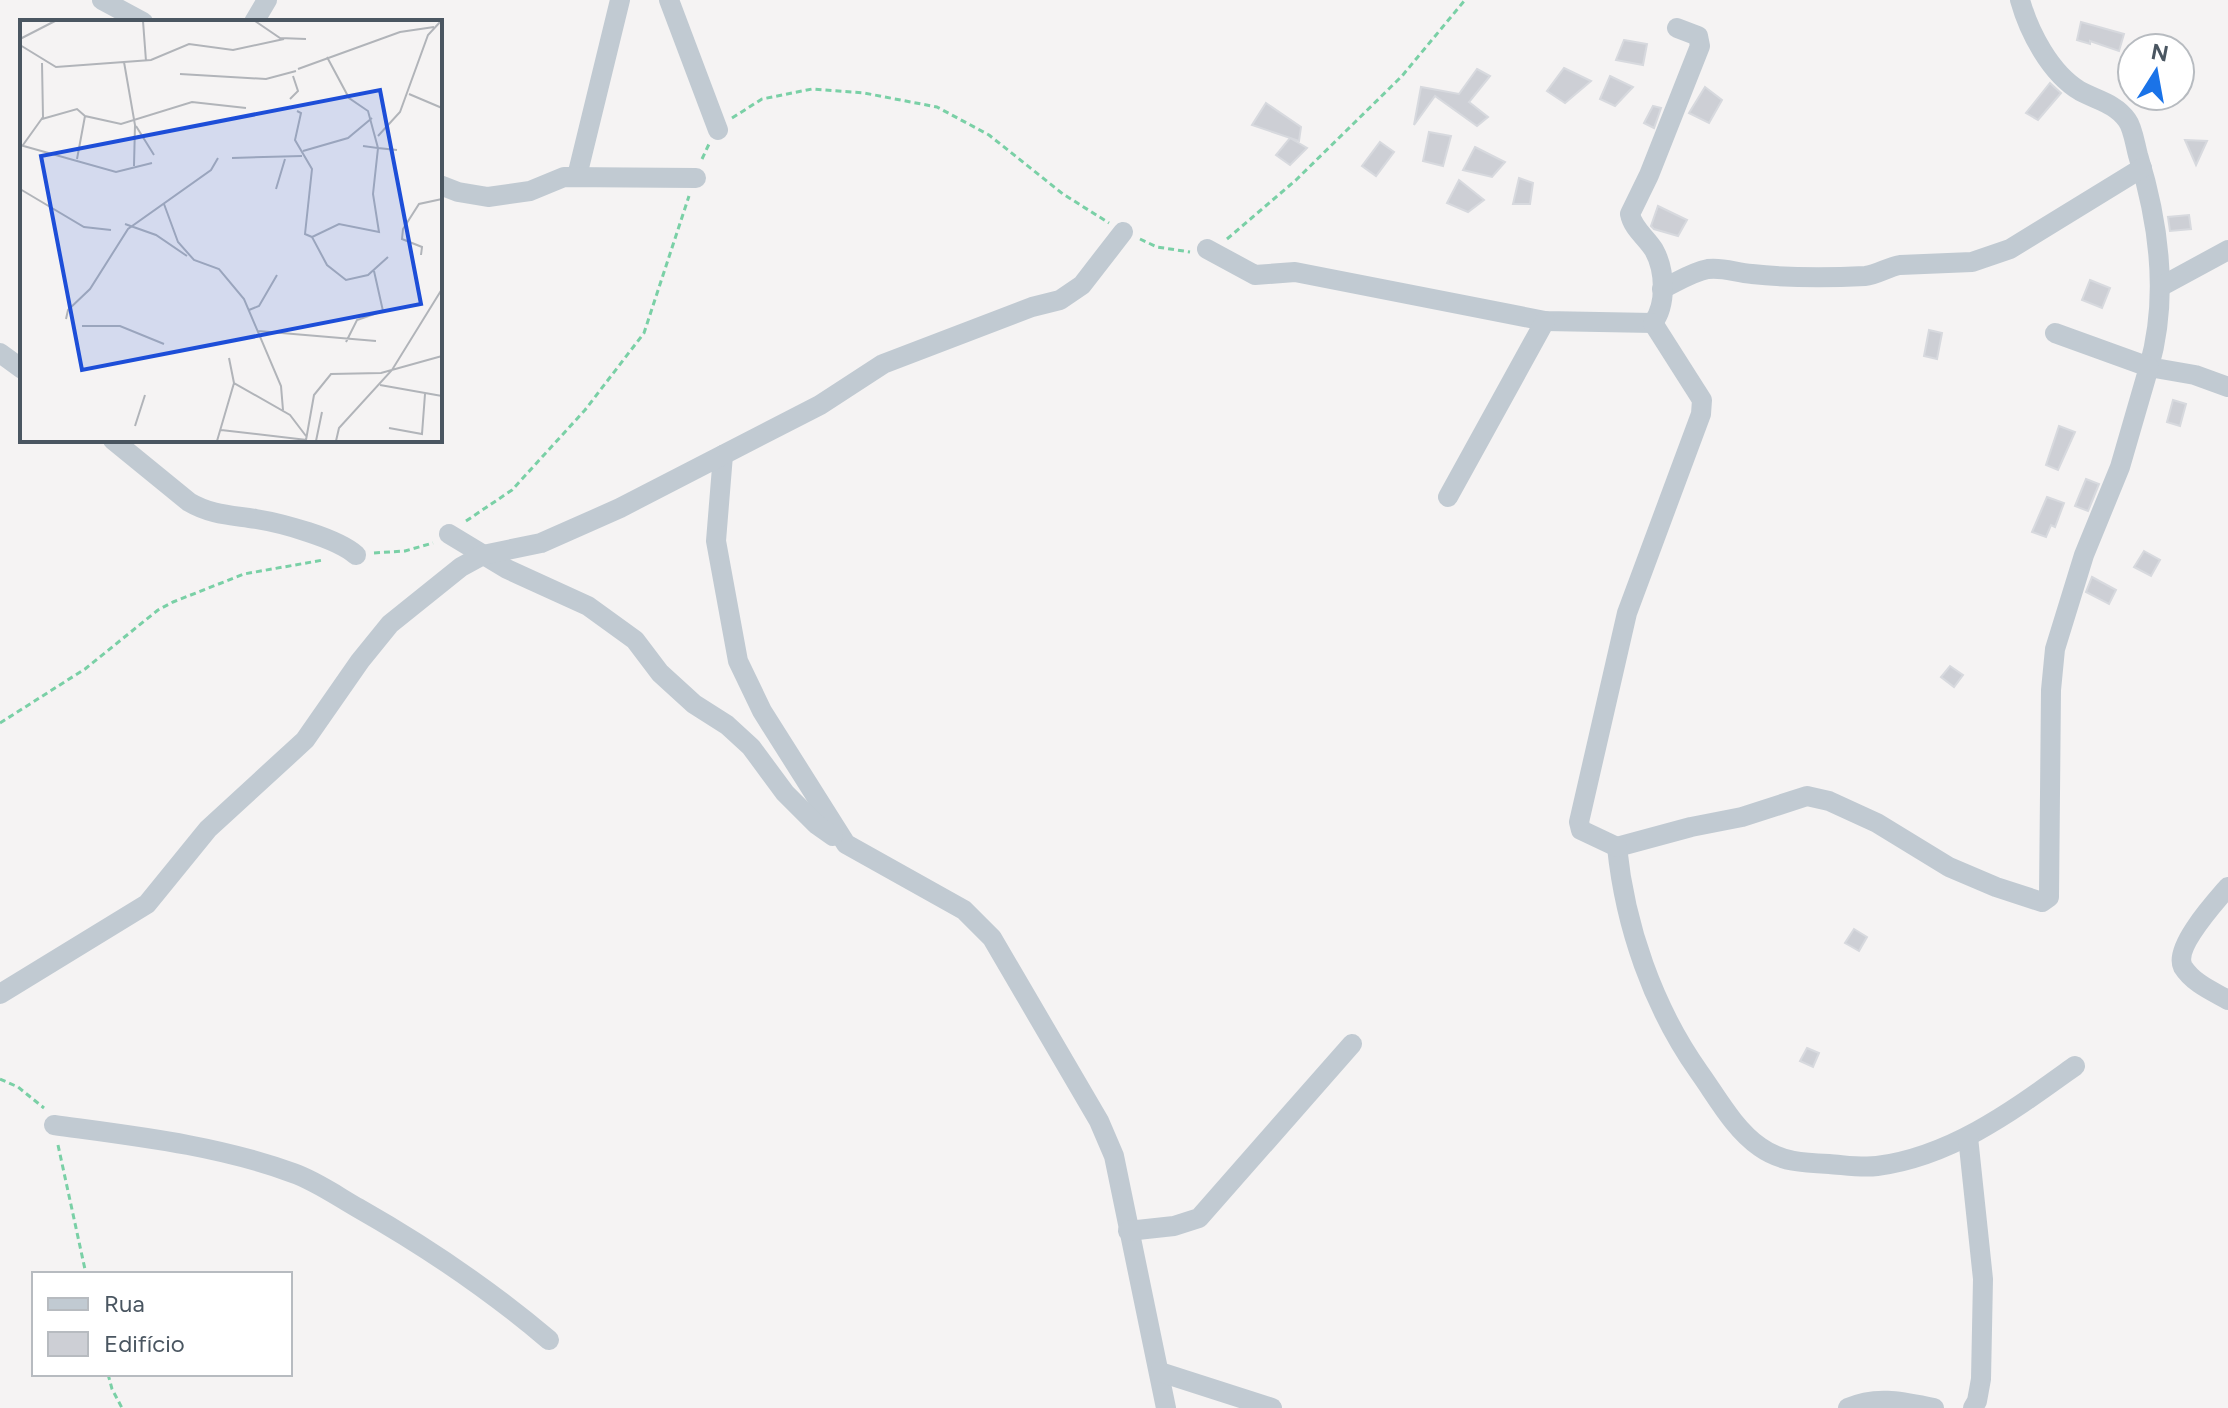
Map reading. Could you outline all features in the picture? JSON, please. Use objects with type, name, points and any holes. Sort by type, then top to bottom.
[{"type":"street","points":[[102,0],[139,20]]},
{"type":"street","points":[[255,20],[267,0]]},
{"type":"street","points":[[577,176],[620,0]]},
{"type":"street","points":[[669,0],[718,130]]},
{"type":"street","points":[[1653,323],[1702,400],[1701,414],[1627,613],[1579,822],[1581,830],[1617,847],[1742,817],[1807,796],[1829,801],[1877,823],[1949,867],[2034,901],[2046,901],[2050,891],[2051,690],[2055,649],[2084,555],[2120,467],[2157,340],[2161,305],[2159,256],[2142,168],[2127,120],[2110,104],[2081,91],[2061,77],[2023,13],[2020,0]]},
{"type":"street","points":[[1653,323],[1660,313],[1662,289],[1654,251],[1634,226],[1630,214],[1649,175],[1700,46],[1698,36],[1677,28]]},
{"type":"street","points":[[1662,289],[1710,269],[1779,276],[1869,276],[1900,265],[1972,262],[2010,249],[2142,168]]},
{"type":"street","points":[[442,186],[488,197],[530,191],[564,177],[696,178]]},
{"type":"street","points":[[0,994],[147,904],[208,829],[305,740],[390,624],[461,567],[483,555],[541,543],[620,508],[820,405],[883,364],[1032,307],[1060,300],[1076,291],[1123,232]]},
{"type":"street","points":[[1207,249],[1255,275],[1295,272],[1545,321],[1653,323]]},
{"type":"street","points":[[2160,287],[2228,250]]},
{"type":"street","points":[[1448,497],[1545,321]]},
{"type":"street","points":[[2055,333],[2149,367],[2195,375],[2228,387]]},
{"type":"street","points":[[0,353],[20,368]]},
{"type":"street","points":[[115,442],[203,510],[258,519],[309,533],[347,547],[356,555]]},
{"type":"street","points":[[723,455],[716,541],[738,661],[762,711],[846,844]]},
{"type":"street","points":[[449,534],[507,569],[588,606],[635,640],[660,673],[694,704],[727,725],[751,747],[785,793],[816,824],[964,910],[992,938],[1099,1121],[1114,1156],[1166,1408]]},
{"type":"street","points":[[1617,847],[1630,925],[1677,1041],[1735,1123],[1758,1146],[1781,1160],[1876,1166],[1925,1153],[1968,1137],[2075,1066]]},
{"type":"street","points":[[2228,887],[2208,909],[2183,949],[2181,959],[2183,967],[2198,983],[2228,1000]]},
{"type":"street","points":[[1128,1231],[1174,1226],[1199,1218],[1352,1044]]},
{"type":"street","points":[[54,1125],[233,1154],[296,1174],[399,1231],[507,1304],[549,1340]]},
{"type":"street","points":[[1968,1137],[1983,1279],[1981,1379],[1973,1408]]},
{"type":"street","points":[[1160,1372],[1272,1408]]},
{"type":"street","points":[[1848,1408],[1866,1400],[1934,1408]]},
{"type":"path","points":[[0,723],[85,669],[158,610],[173,602],[244,574],[356,555],[405,551],[437,542],[512,490],[585,410],[644,333],[673,239],[708,146],[730,118],[762,99],[812,89],[864,93],[937,107],[989,135],[1063,194],[1123,232],[1157,247],[1194,252],[1227,238],[1296,180],[1402,76],[1465,0]]},
{"type":"path","points":[[0,1079],[35,1099],[54,1125],[86,1272]]},
{"type":"path","points":[[109,1376],[122,1408]]},
{"type":"building","points":[[2081,22],[2117,32],[2116,50],[2077,40]]},
{"type":"building","points":[[1624,40],[1647,44],[1643,65],[1616,60]]},
{"type":"building","points":[[1564,68],[1591,81],[1565,103],[1547,91]]},
{"type":"building","points":[[1477,69],[1490,76],[1469,102],[1488,117],[1477,126],[1435,96],[1414,125],[1421,87],[1459,94]]},
{"type":"building","points":[[1610,76],[1633,87],[1615,106],[1600,99]]},
{"type":"building","points":[[2050,83],[2061,93],[2038,120],[2026,113]]},
{"type":"building","points":[[1705,87],[1722,100],[1709,123],[1689,113]]},
{"type":"building","points":[[1266,103],[1301,127],[1299,141],[1252,125]]},
{"type":"building","points":[[1653,106],[1661,108],[1654,128],[1644,123]]},
{"type":"building","points":[[1429,132],[1451,136],[1443,166],[1423,161]]},
{"type":"building","points":[[1290,138],[1307,148],[1290,165],[1276,155]]},
{"type":"building","points":[[2185,140],[2207,141],[2196,165]]},
{"type":"building","points":[[1380,142],[1394,152],[1376,176],[1362,166]]},
{"type":"building","points":[[1475,147],[1505,162],[1492,177],[1463,170]]},
{"type":"building","points":[[1519,178],[1533,183],[1530,204],[1513,204]]},
{"type":"building","points":[[1459,180],[1484,200],[1468,212],[1447,203]]},
{"type":"building","points":[[1658,206],[1687,220],[1678,236],[1651,226]]},
{"type":"building","points":[[2189,215],[2191,229],[2170,231],[2168,217]]},
{"type":"building","points":[[2090,280],[2110,288],[2102,308],[2082,300]]},
{"type":"building","points":[[1929,330],[1942,333],[1937,359],[1924,356]]},
{"type":"building","points":[[2173,400],[2186,404],[2180,426],[2167,422]]},
{"type":"building","points":[[2059,426],[2075,432],[2058,470],[2046,465]]},
{"type":"building","points":[[2086,479],[2099,484],[2088,511],[2075,506]]},
{"type":"building","points":[[2047,497],[2064,503],[2055,527],[2051,525],[2046,537],[2032,532]]},
{"type":"building","points":[[2144,551],[2160,560],[2151,576],[2134,567]]},
{"type":"building","points":[[2092,577],[2116,590],[2109,604],[2086,592]]},
{"type":"building","points":[[1950,666],[1963,675],[1954,687],[1941,677]]},
{"type":"building","points":[[1854,929],[1867,937],[1859,951],[1845,943]]},
{"type":"building","points":[[1807,1048],[1819,1053],[1813,1067],[1800,1061]]}]
